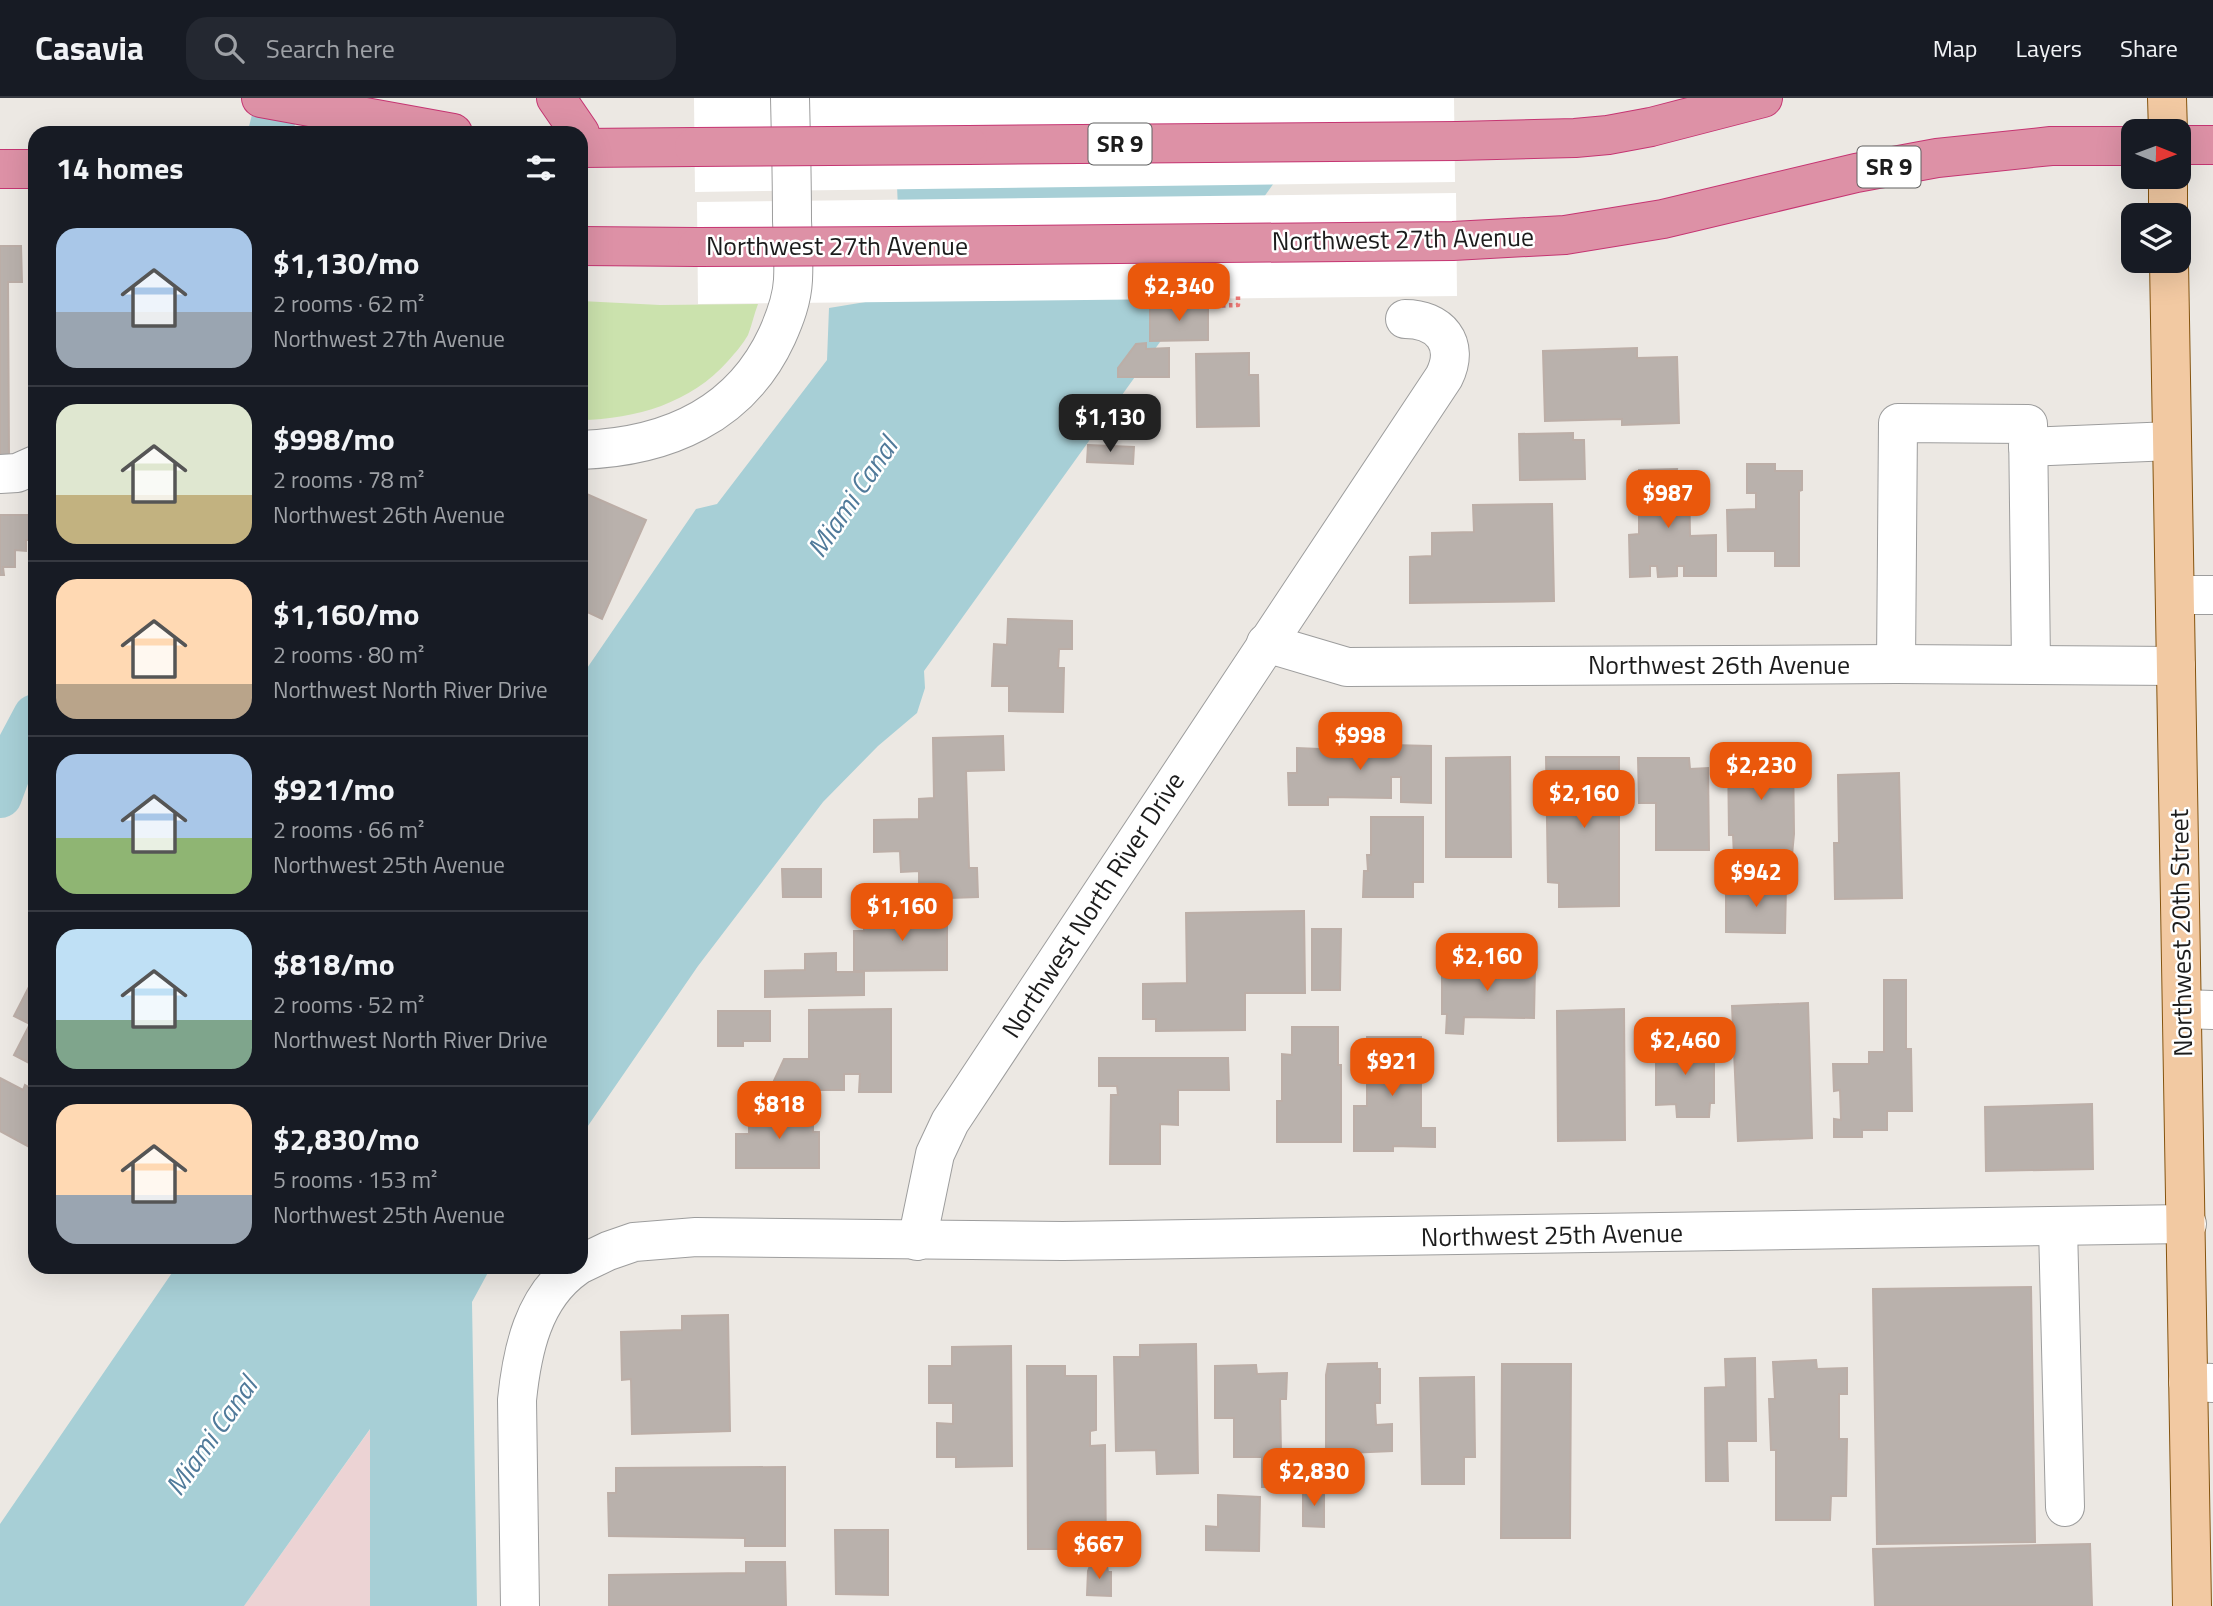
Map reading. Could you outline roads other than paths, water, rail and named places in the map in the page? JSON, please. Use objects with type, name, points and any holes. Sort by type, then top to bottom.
[{"type":"highway","points":[[261,98],[410,126]]},
{"type":"highway","points":[[373,120],[404,98]]},
{"type":"highway","points":[[556,98],[574,126]]},
{"type":"highway","name":"SR 9","points":[[588,141],[694,147],[1457,141],[1608,135],[1651,127],[1763,98]]},
{"type":"highway","points":[[2191,145],[2213,145]]},
{"type":"highway","name":"Northwest 27th Avenue","points":[[588,246],[1453,241],[1565,235],[1663,219],[1857,173],[1937,158],[2051,146],[2121,146]]},
{"type":"highway","points":[[0,169],[28,169]]},
{"type":"main road","points":[[2167,98],[2168,119]]},
{"type":"main road","name":"Northwest 20th Street","points":[[2169,273],[2176,666],[2198,1010],[2187,1224],[2201,1383],[2192,1606]]},
{"type":"street","points":[[588,449],[639,444],[703,419],[721,409],[738,394],[772,347],[787,313],[793,281],[790,98]]},
{"type":"street","name":"Northwest North River Drive","points":[[917,1241],[935,1154],[950,1122],[1444,377],[1450,365],[1450,354],[1442,332],[1430,323],[1405,318]]},
{"type":"street","points":[[1896,664],[1898,423],[2028,424],[2031,664]]},
{"type":"street","points":[[2028,447],[2172,441]]},
{"type":"street","points":[[0,474],[17,474],[28,468]]},
{"type":"street","points":[[2175,595],[2213,595]]},
{"type":"street","name":"Northwest 26th Avenue","points":[[1266,643],[1348,667],[1896,664],[2176,666]]},
{"type":"street","name":"Northwest 25th Avenue","points":[[917,1241],[2187,1224]]},
{"type":"street","points":[[2058,1227],[2065,1507]]},
{"type":"street","points":[[588,1261],[634,1242],[666,1239],[917,1241]]},
{"type":"street","points":[[520,1606],[517,1400],[520,1367],[536,1317],[548,1294],[566,1274]]},
{"type":"water","name":"Miami Canal","points":[[893,98],[1335,98],[924,671],[925,688],[917,713],[878,746],[823,802],[698,966],[588,1126],[588,667],[696,509],[717,504],[827,360],[829,308],[902,296]]},
{"type":"water","name":"Miami Canal","points":[[171,1274],[487,1274],[472,1302],[477,1606],[370,1606],[370,1429],[244,1606],[0,1606],[0,1524]]},
{"type":"waterway","points":[[272,126],[279,98]]},
{"type":"waterway","points":[[0,796],[17,750],[28,729]]}]
